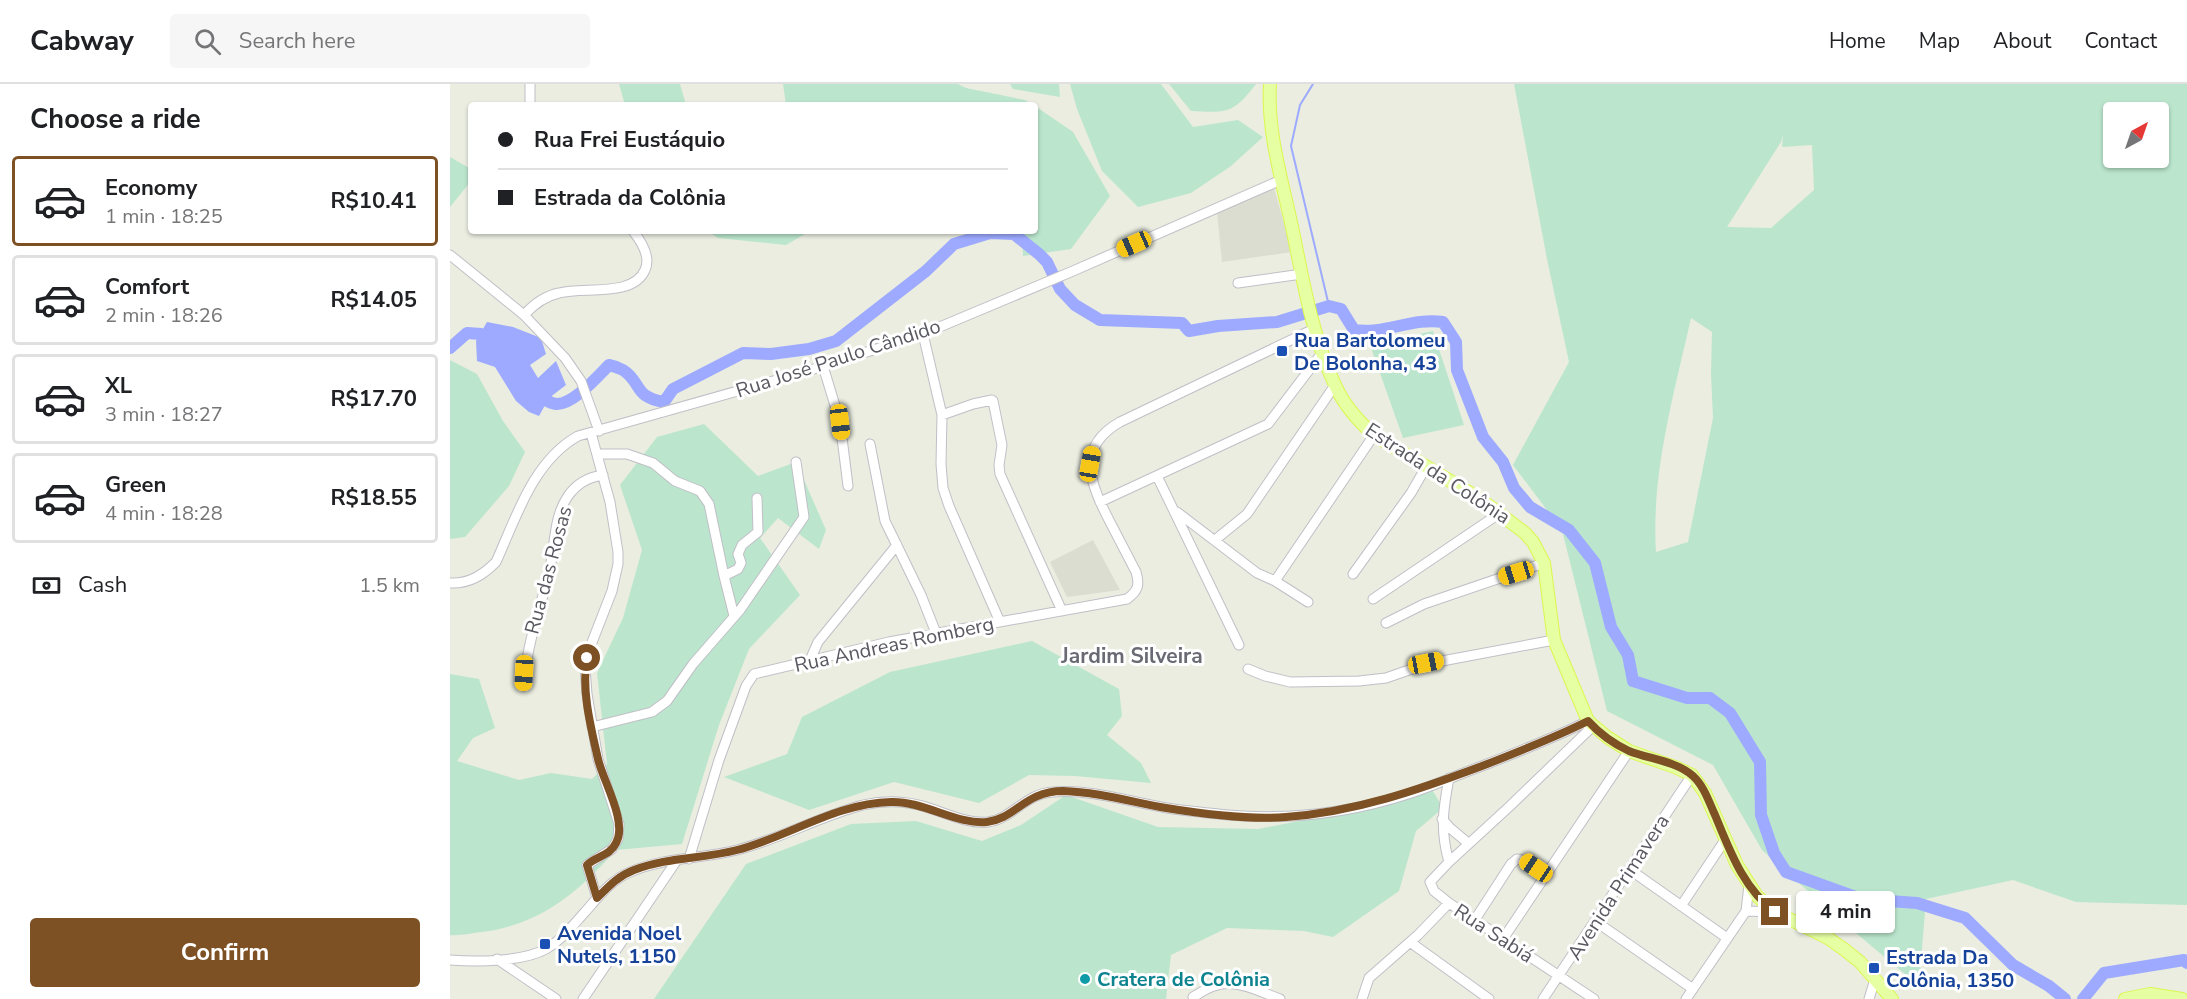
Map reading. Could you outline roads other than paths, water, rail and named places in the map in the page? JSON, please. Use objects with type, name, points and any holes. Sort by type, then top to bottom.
[{"type":"main road","name":"Estrada da Colônia","points":[[1270,84],[1270,119],[1281,180],[1314,329],[1335,385],[1360,422],[1374,435],[1500,513],[1533,542],[1544,563],[1554,640],[1591,723]]},
{"type":"main road","points":[[1591,723],[1629,751],[1675,766],[1692,775],[1706,793],[1737,865],[1757,896],[1775,912],[1836,944],[1860,962],[1889,998]]},
{"type":"main road","points":[[2125,999],[2150,994],[2182,999]]},
{"type":"street","points":[[530,84],[530,102]]},
{"type":"street","name":"Rua José Paulo Cândido","points":[[450,583],[474,580],[496,562],[538,474],[567,442],[578,436],[824,366],[923,334],[1281,180]]},
{"type":"street","points":[[524,315],[538,303],[559,292],[618,287],[636,282],[647,266],[647,258],[643,245],[635,234]]},
{"type":"street","points":[[450,255],[524,315],[566,358],[587,395],[618,552],[618,564],[612,591],[591,644],[585,668],[588,710],[601,770],[619,824],[618,839],[612,849],[587,865],[597,898]]},
{"type":"street","points":[[1238,283],[1302,274]]},
{"type":"street","points":[[1314,329],[1110,428],[1096,443],[1090,464],[1092,479],[1100,502],[1268,424],[1322,353]]},
{"type":"street","points":[[923,334],[942,415],[943,488],[1000,622]]},
{"type":"street","points":[[824,366],[840,422],[848,486]]},
{"type":"street","points":[[1215,540],[1247,514],[1335,385]]},
{"type":"street","points":[[942,415],[983,401],[993,401],[1002,445],[1000,474],[1062,611]]},
{"type":"street","points":[[1275,581],[1374,435]]},
{"type":"street","points":[[870,444],[885,521],[921,595],[936,633]]},
{"type":"street","points":[[598,454],[627,454],[653,463],[675,481],[700,491],[709,504],[734,616]]},
{"type":"street","points":[[592,727],[652,712],[660,707],[734,616],[804,517],[796,462]]},
{"type":"street","points":[[1353,574],[1426,467]]},
{"type":"street","name":"Rua das Rosas","points":[[524,686],[529,642],[550,568],[561,512],[568,496],[575,488],[590,477],[603,475]]},
{"type":"street","points":[[1157,476],[1176,511],[1239,645]]},
{"type":"street","points":[[724,576],[738,569],[741,563],[738,554],[742,545],[758,532],[758,498]]},
{"type":"street","name":"Rua Andreas Romberg","points":[[689,859],[719,760],[746,686],[754,674],[936,633],[1127,599],[1137,591],[1139,582],[1100,502]]},
{"type":"street","points":[[1176,511],[1257,573],[1275,581],[1308,602]]},
{"type":"street","points":[[1373,599],[1500,513]]},
{"type":"street","points":[[810,660],[818,642],[897,545]]},
{"type":"street","points":[[1386,623],[1424,604],[1544,563]]},
{"type":"street","points":[[1248,669],[1290,682],[1359,681],[1386,678],[1426,663],[1554,640]]},
{"type":"street","points":[[450,960],[497,959],[544,951],[560,940],[597,898],[626,873],[647,865],[711,856],[756,845],[826,817],[874,803],[911,803],[961,818],[986,822],[1004,816],[1031,797],[1065,791],[1176,809],[1228,815],[1285,817],[1363,805],[1406,794],[1591,723]]},
{"type":"street","points":[[1449,862],[1510,806],[1591,723]]},
{"type":"street","points":[[1503,939],[1629,751]]},
{"type":"street","name":"Avenida Primavera","points":[[1543,999],[1692,775]]},
{"type":"street","points":[[1449,778],[1442,819],[1444,843],[1449,862]]},
{"type":"street","points":[[1442,819],[1468,843]]},
{"type":"street","points":[[1681,906],[1725,840]]},
{"type":"street","points":[[1474,921],[1511,864],[1517,859],[1526,861],[1547,875]]},
{"type":"street","points":[[583,999],[677,860]]},
{"type":"street","name":"Rua Sabiá","points":[[1449,862],[1430,882],[1434,891],[1474,921],[1594,999]]},
{"type":"street","points":[[1629,869],[1727,938]]},
{"type":"street","points":[[1686,999],[1746,911],[1749,885]]},
{"type":"street","points":[[1362,999],[1369,978],[1449,903]]},
{"type":"street","points":[[1746,911],[1775,912]]},
{"type":"street","points":[[1596,921],[1693,989]]},
{"type":"street","points":[[1410,942],[1489,999]]},
{"type":"street","points":[[497,959],[556,999]]},
{"type":"street","points":[[1869,999],[1875,978]]},
{"type":"street","points":[[1193,997],[1225,983],[1235,984],[1280,999]]},
{"type":"street","points":[[1248,999],[1254,990]]},
{"type":"water","points":[[487,322],[513,327],[541,338],[546,354],[530,365],[538,378],[556,361],[566,385],[549,398],[539,416],[529,412],[516,401],[495,367],[477,361],[476,341]]},
{"type":"waterway","points":[[1313,84],[1300,105],[1291,146],[1329,306]]},
{"type":"waterway","points":[[535,392],[550,402],[563,403],[585,389],[609,365],[629,375],[647,397],[664,402],[673,389],[743,353],[771,354],[809,349],[836,341],[926,271],[954,244],[987,234]]},
{"type":"waterway","points":[[1014,234],[1047,262],[1060,289],[1075,305],[1100,320],[1182,323],[1189,331],[1218,326],[1277,322],[1329,306],[1341,309],[1354,330],[1365,331],[1421,322],[1443,322],[1456,342],[1457,370],[1483,437],[1503,462],[1514,488],[1530,507],[1569,530],[1595,563],[1611,627],[1628,655],[1633,681],[1687,698],[1710,698],[1730,713],[1760,762],[1761,815],[1774,853],[1786,872],[1861,899],[1917,903],[1965,918],[2013,965],[2049,986],[2065,999]]},
{"type":"waterway","points":[[450,348],[467,333],[481,334],[496,340]]},
{"type":"waterway","points":[[2083,999],[2104,973],[2184,960],[2187,963]]},
{"type":"place","name":"Rua Bartolomeu De Bolonha, 43","points":[[1282,351]]},
{"type":"place","name":"Avenida Noel Nutels, 1150","points":[[545,944]]},
{"type":"place","name":"Estrada Da Colônia, 1350","points":[[1874,968]]},
{"type":"place","name":"Cratera de Colônia","points":[[1085,979]]},
{"type":"district","name":"Jardim Silveira","points":[[1132,656]]}]
